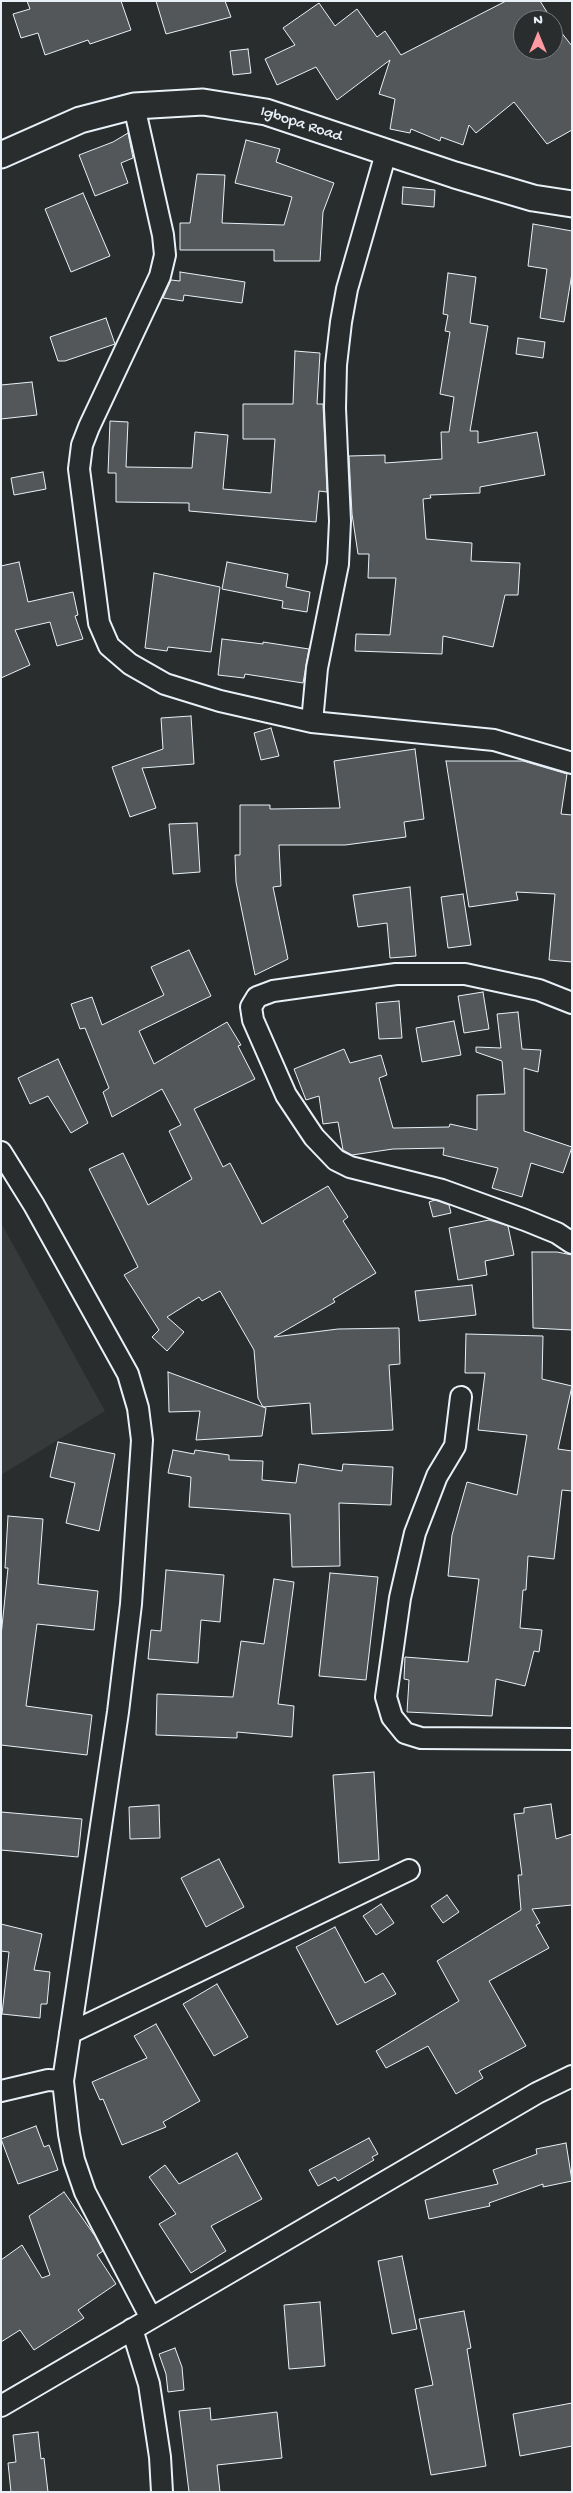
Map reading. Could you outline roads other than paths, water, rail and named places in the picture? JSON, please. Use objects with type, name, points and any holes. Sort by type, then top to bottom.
[{"type":"street","name":"Igbopa Road","points":[[1,155],[80,120],[134,106],[203,102],[266,112],[386,153],[533,198],[572,204]]},
{"type":"street","points":[[134,106],[163,235],[165,255],[160,276],[82,446],[79,469],[99,623],[109,646],[130,664],[165,684],[220,701],[312,722],[494,740],[572,763]]},
{"type":"street","points":[[312,722],[317,668],[338,564],[340,521],[335,408],[336,365],[341,322],[347,289],[386,153]]},
{"type":"street","points":[[572,1003],[539,990],[465,974],[396,974],[273,991],[257,997],[252,1007],[252,1020],[286,1095],[314,1137],[336,1160],[350,1167],[442,1190],[557,1233],[572,1243]]},
{"type":"street","points":[[1,1152],[34,1205],[128,1374],[138,1408],[142,1440],[129,1623],[117,1722],[63,2082],[68,2134],[74,2160],[85,2192],[151,2318]]},
{"type":"street","points":[[461,1397],[455,1446],[437,1476],[415,1533],[400,1598],[386,1697],[392,1717],[405,1734],[421,1738],[572,1739]]},
{"type":"street","points":[[70,2033],[409,1870]]},
{"type":"street","points":[[1,2406],[537,2093],[572,2076]]},
{"type":"street","points":[[1,2091],[48,2080],[63,2082]]},
{"type":"street","points":[[132,2329],[149,2384],[160,2457],[162,2492]]}]
